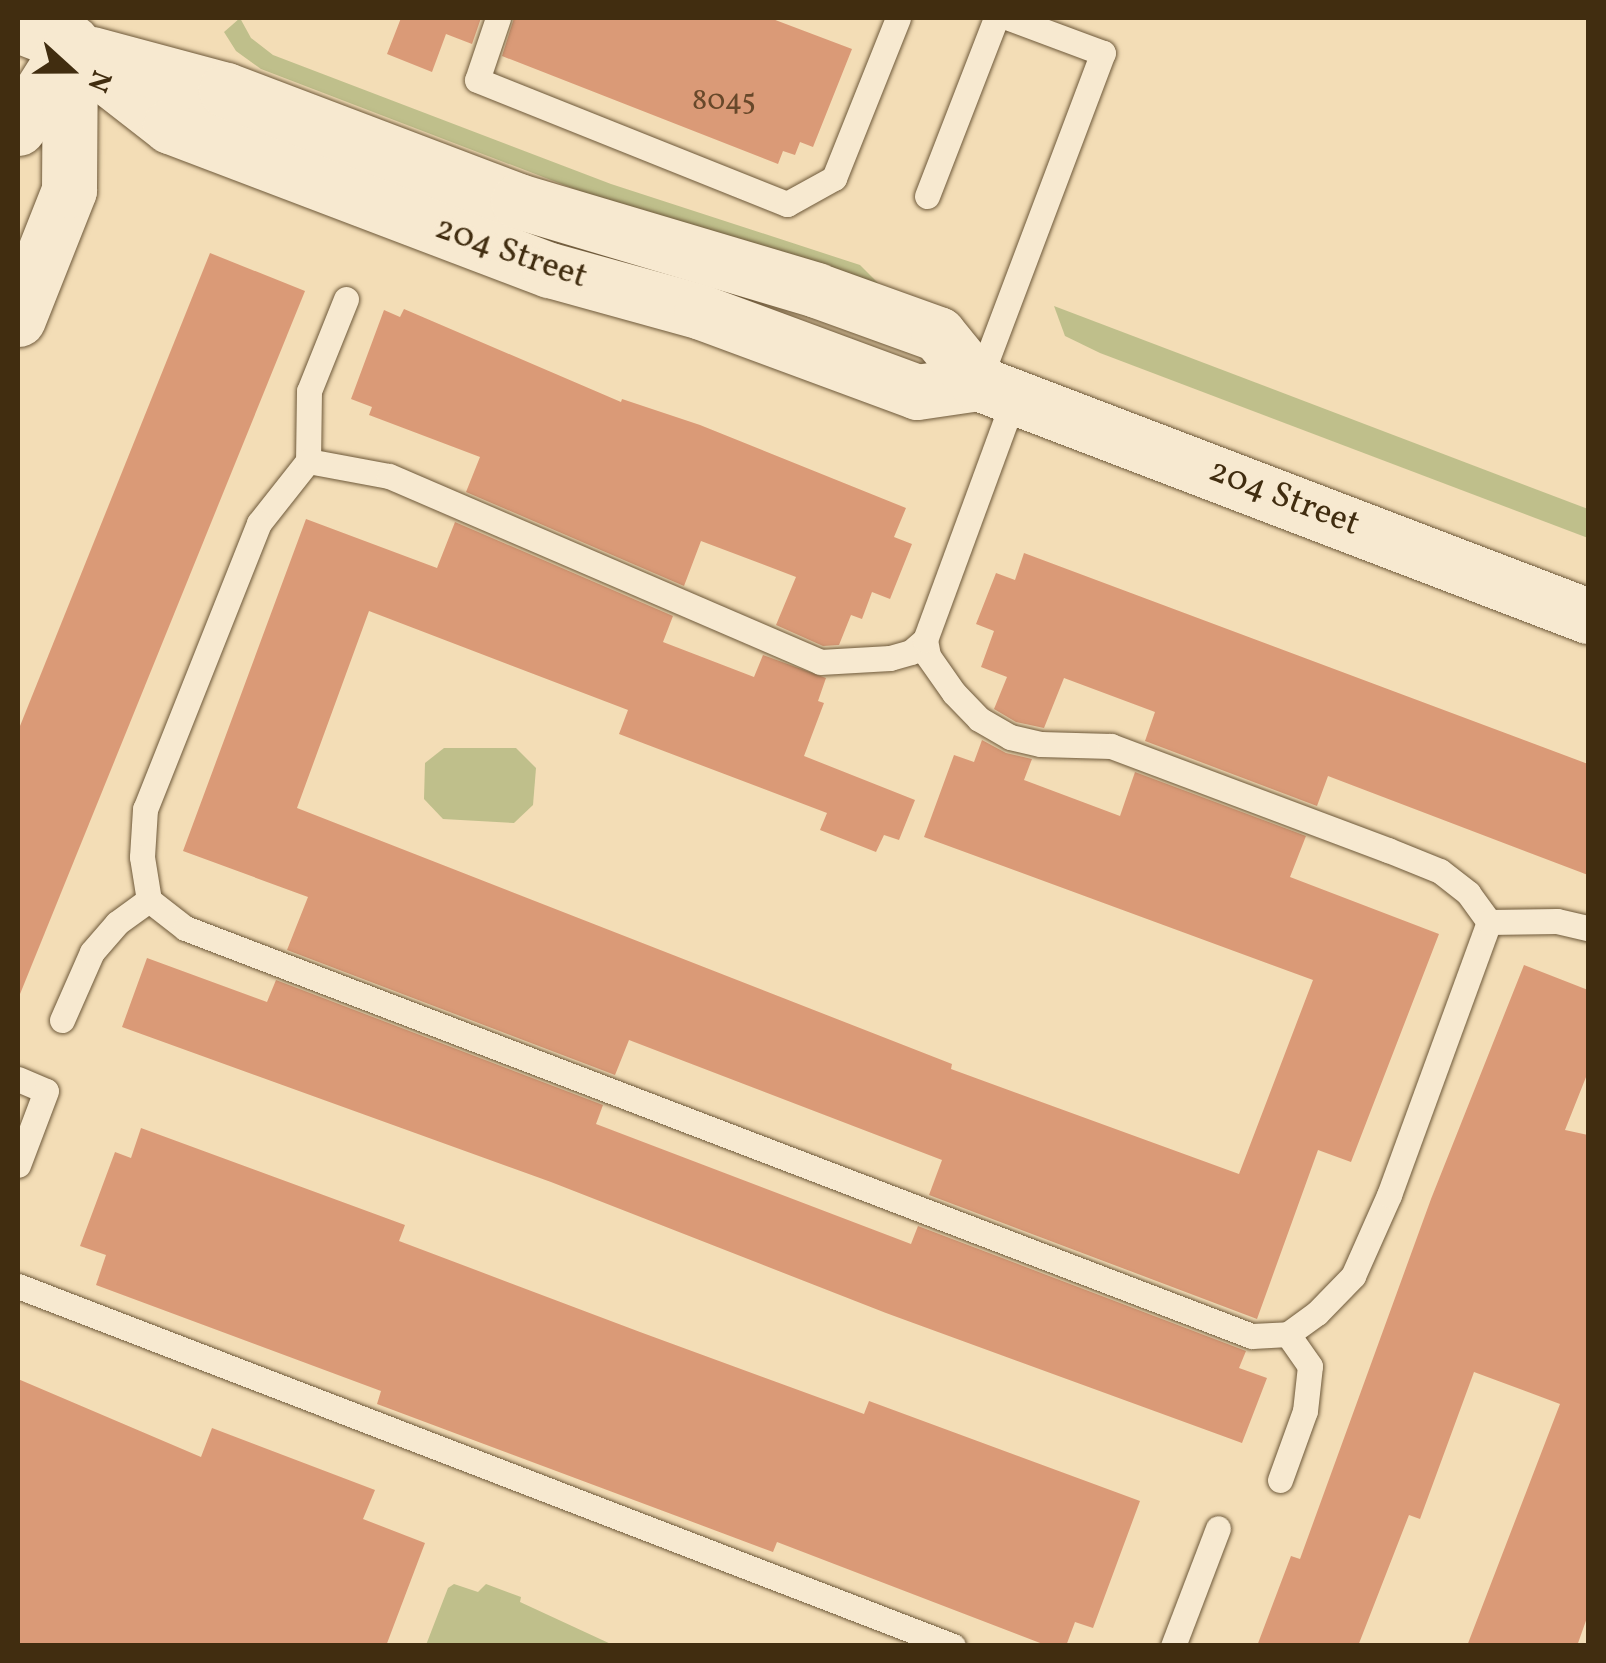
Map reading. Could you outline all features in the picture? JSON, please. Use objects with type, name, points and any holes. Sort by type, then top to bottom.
[{"type":"street","name":"204 Street","points":[[18,28],[76,33],[170,126],[550,270],[701,312],[917,392],[996,389],[1588,616]]},
{"type":"street","points":[[18,128],[76,33]]},
{"type":"street","points":[[18,319],[68,190],[76,33]]},
{"type":"lane","points":[[498,18],[477,80],[787,204],[834,178],[898,18]]},
{"type":"lane","points":[[928,196],[996,18]]},
{"type":"lane","points":[[1009,18],[1102,53],[996,389],[925,640],[928,656],[954,694],[979,719],[1010,736],[1040,744],[1111,746],[1388,850],[1440,872],[1468,893],[1489,922]]},
{"type":"lane","points":[[346,299],[310,391],[308,461],[258,523],[144,809],[142,857],[149,900],[185,928],[270,964],[1252,1336],[1288,1334],[1318,1313],[1353,1276],[1389,1195],[1489,922]]},
{"type":"lane","points":[[308,461],[388,476],[820,662],[890,658],[911,652],[925,640]]},
{"type":"lane","points":[[62,1020],[92,952],[117,923],[149,900]]},
{"type":"lane","points":[[1489,922],[1557,921],[1588,928]]},
{"type":"lane","points":[[18,1080],[46,1091],[18,1165]]},
{"type":"lane","points":[[18,1286],[953,1646]]},
{"type":"lane","points":[[1280,1480],[1306,1410],[1310,1366],[1288,1334]]},
{"type":"lane","points":[[1173,1646],[1218,1528]]},
{"type":"green space","points":[[240,18],[251,38],[273,55],[611,184],[860,265],[883,288],[650,218],[261,69],[236,51],[224,32]]},
{"type":"green space","points":[[1054,306],[1588,509],[1588,538],[1100,353],[1065,336]]},
{"type":"green space","points":[[444,748],[516,748],[536,768],[533,805],[514,823],[443,819],[424,799],[425,763]]},
{"type":"green space","points":[[454,1584],[478,1592],[486,1584],[521,1597],[520,1602],[613,1645],[426,1645],[448,1588]]},
{"type":"building","points":[[401,18],[481,18],[472,44],[446,34],[432,72],[387,54]]},
{"type":"building","points":[[514,18],[770,18],[852,49],[813,147],[800,142],[795,155],[783,151],[778,164],[502,56]]},
{"type":"building","points":[[210,253],[305,291],[18,999],[18,731]]},
{"type":"building","points":[[404,309],[621,402],[622,399],[700,425],[906,508],[894,537],[912,544],[890,599],[872,592],[862,619],[851,615],[839,645],[823,646],[776,625],[796,577],[701,541],[684,586],[466,492],[480,457],[369,415],[372,407],[351,399],[384,310],[400,317]]},
{"type":"building","points":[[306,519],[437,568],[455,522],[673,616],[663,642],[754,677],[763,655],[826,678],[818,701],[824,703],[804,756],[915,800],[899,840],[884,835],[876,852],[820,830],[827,813],[619,734],[628,710],[369,611],[297,808],[952,1064],[951,1069],[1239,1174],[1313,980],[924,837],[954,755],[974,762],[982,740],[1006,753],[1032,759],[1024,780],[1120,816],[1135,772],[1306,836],[1290,877],[1439,934],[1351,1162],[1318,1150],[1257,1319],[929,1195],[942,1160],[629,1040],[615,1075],[287,950],[308,897],[183,851]]},
{"type":"building","points":[[1024,553],[1588,764],[1588,875],[1328,776],[1317,806],[1145,741],[1155,712],[1064,678],[1044,728],[1016,722],[994,709],[1007,677],[981,667],[994,631],[976,624],[996,573],[1015,580]]},
{"type":"building","points":[[147,958],[267,1002],[276,980],[603,1105],[596,1124],[911,1244],[918,1226],[1246,1351],[1239,1368],[1267,1378],[1242,1443],[886,1313],[551,1182],[122,1027]]},
{"type":"building","points":[[1524,965],[1588,990],[1588,1072],[1565,1130],[1588,1135],[1588,1615],[1577,1646],[1467,1646],[1560,1404],[1474,1372],[1420,1519],[1409,1515],[1358,1646],[1257,1646],[1291,1556],[1300,1559],[1431,1199]]},
{"type":"building","points":[[141,1128],[405,1225],[399,1241],[640,1332],[864,1414],[869,1401],[1140,1501],[1093,1628],[1075,1622],[1066,1646],[1048,1646],[777,1542],[773,1552],[377,1404],[381,1391],[96,1285],[106,1255],[80,1246],[115,1152],[131,1158]]},
{"type":"building","points":[[18,1379],[201,1457],[212,1428],[375,1490],[363,1519],[425,1543],[386,1646],[18,1646]]}]
